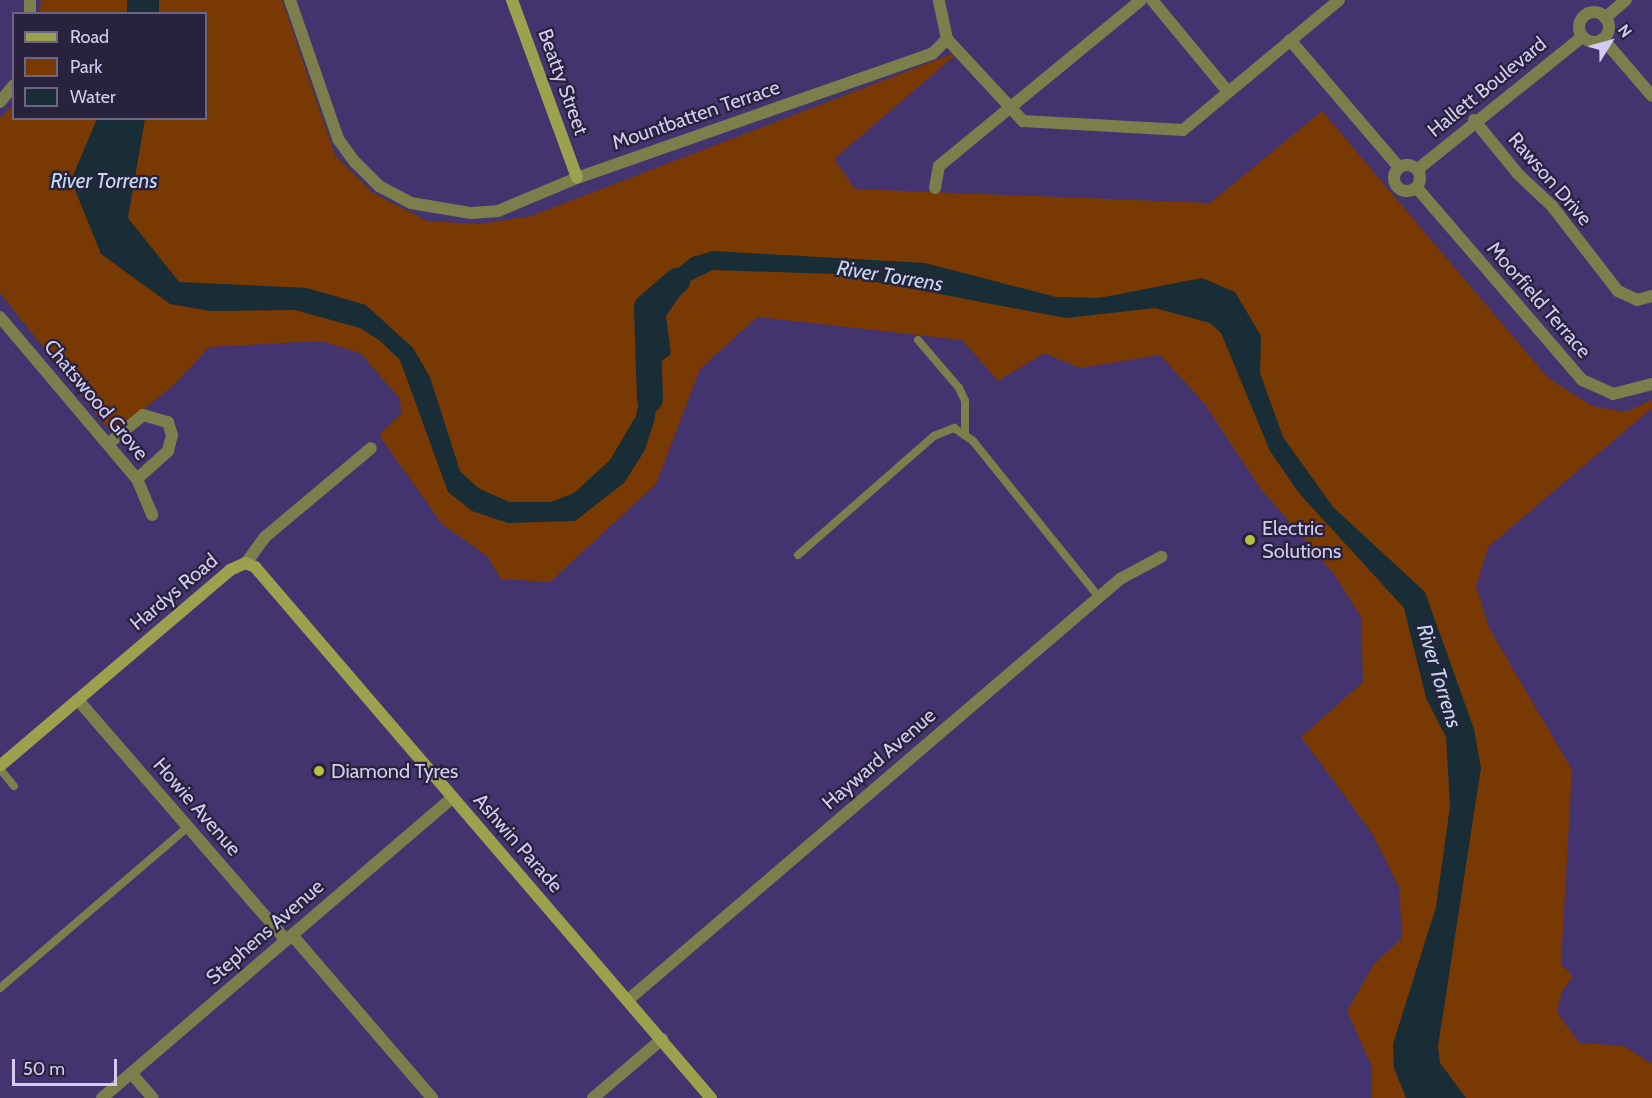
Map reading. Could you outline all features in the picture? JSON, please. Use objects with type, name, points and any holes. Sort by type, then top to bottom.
[{"type":"street","name":"Mountbatten Terrace","points":[[290,0],[338,139],[379,186],[411,203],[471,213],[498,211],[577,178],[932,54],[947,39]]},
{"type":"street","name":"Beatty Street","points":[[512,0],[577,178]]},
{"type":"street","points":[[939,0],[947,39],[1023,121],[1183,130],[1340,0]]},
{"type":"street","points":[[935,188],[939,166],[1010,105],[1141,0]]},
{"type":"street","points":[[1152,0],[1228,92]]},
{"type":"street","points":[[1605,18],[1626,0]]},
{"type":"street","points":[[1605,18],[1591,13],[1582,18],[1582,37],[1603,39],[1652,96]]},
{"type":"street","points":[[1603,39],[1608,31],[1605,18]]},
{"type":"street","name":"Hallett Boulevard","points":[[1418,169],[1474,120],[1582,37]]},
{"type":"street","points":[[1290,40],[1399,167],[1418,169],[1417,188],[1406,191],[1396,184],[1399,167]]},
{"type":"street","points":[[0,102],[12,87]]},
{"type":"street","name":"Rawson Drive","points":[[1474,120],[1518,174],[1552,206],[1617,291],[1637,300],[1652,296]]},
{"type":"street","name":"Moorfield Terrace","points":[[1417,188],[1582,380],[1613,394],[1652,384]]},
{"type":"street","name":"Chatswood Grove","points":[[0,317],[137,479],[152,515]]},
{"type":"street","points":[[108,444],[143,415],[168,422],[172,435],[168,450],[137,479]]},
{"type":"street","name":"Hardys Road","points":[[0,767],[230,570],[246,563],[265,537],[371,448]]},
{"type":"street","name":"Hayward Avenue","points":[[628,1000],[1099,597],[1161,556]]},
{"type":"street","name":"Ashwin Parade","points":[[246,563],[262,571],[711,1098]]},
{"type":"street","name":"Howie Avenue","points":[[78,700],[188,827],[432,1098]]},
{"type":"street","name":"Stephens Avenue","points":[[102,1098],[453,796]]},
{"type":"street","points":[[592,1098],[662,1039]]},
{"type":"street","points":[[131,1073],[153,1098]]},
{"type":"lane","points":[[918,340],[959,388],[965,401],[964,433]]},
{"type":"lane","points":[[798,555],[934,436],[954,428],[964,433],[1099,597]]},
{"type":"lane","points":[[0,767],[14,786]]},
{"type":"lane","points":[[0,988],[188,827]]},
{"type":"lane","points":[[102,888],[108,895]]},
{"type":"lane","points":[[51,931],[57,939]]},
{"type":"green space","points":[[41,0],[282,0],[335,155],[373,193],[427,221],[480,224],[531,216],[960,51],[834,159],[855,189],[1210,203],[1322,111],[1548,378],[1592,406],[1625,412],[1652,400],[1652,408],[1488,547],[1476,586],[1489,628],[1572,770],[1561,964],[1573,977],[1562,991],[1557,1012],[1579,1043],[1624,1046],[1652,1064],[1652,1098],[1372,1098],[1372,1067],[1347,1011],[1374,964],[1402,938],[1399,887],[1372,833],[1301,737],[1363,682],[1361,617],[1334,574],[1261,489],[1204,403],[1160,355],[1080,368],[1044,353],[998,381],[962,340],[757,317],[700,369],[656,484],[550,582],[501,579],[487,556],[442,524],[379,435],[401,414],[400,399],[360,353],[321,341],[209,347],[174,385],[112,434],[0,293],[0,118],[12,106],[12,120],[207,120],[207,12],[39,12]]},
{"type":"water","points":[[127,0],[159,0],[159,12],[127,12]]},
{"type":"water","name":"River Torrens","points":[[97,120],[145,120],[128,218],[179,282],[307,288],[366,305],[413,348],[430,377],[460,471],[478,488],[509,502],[551,502],[574,493],[610,460],[636,416],[649,353],[650,299],[657,285],[692,257],[713,251],[925,263],[1056,297],[1099,298],[1202,278],[1235,292],[1261,336],[1260,373],[1283,437],[1333,507],[1425,592],[1474,729],[1481,768],[1438,1046],[1440,1063],[1466,1098],[1406,1098],[1394,1068],[1393,1044],[1436,907],[1450,806],[1446,737],[1426,698],[1404,608],[1298,492],[1270,451],[1221,333],[1210,323],[1155,308],[1066,318],[834,274],[713,270],[690,281],[666,316],[671,354],[660,362],[655,418],[645,450],[624,483],[575,521],[508,523],[472,511],[448,492],[400,360],[379,340],[360,328],[295,310],[210,311],[170,304],[101,254],[71,180]]},
{"type":"waterway","name":"River Torrens","points":[[650,399],[647,307],[677,281]]},
{"type":"place","name":"Electric Solutions","points":[[1250,540]]},
{"type":"place","name":"Diamond Tyres","points":[[319,771]]}]
